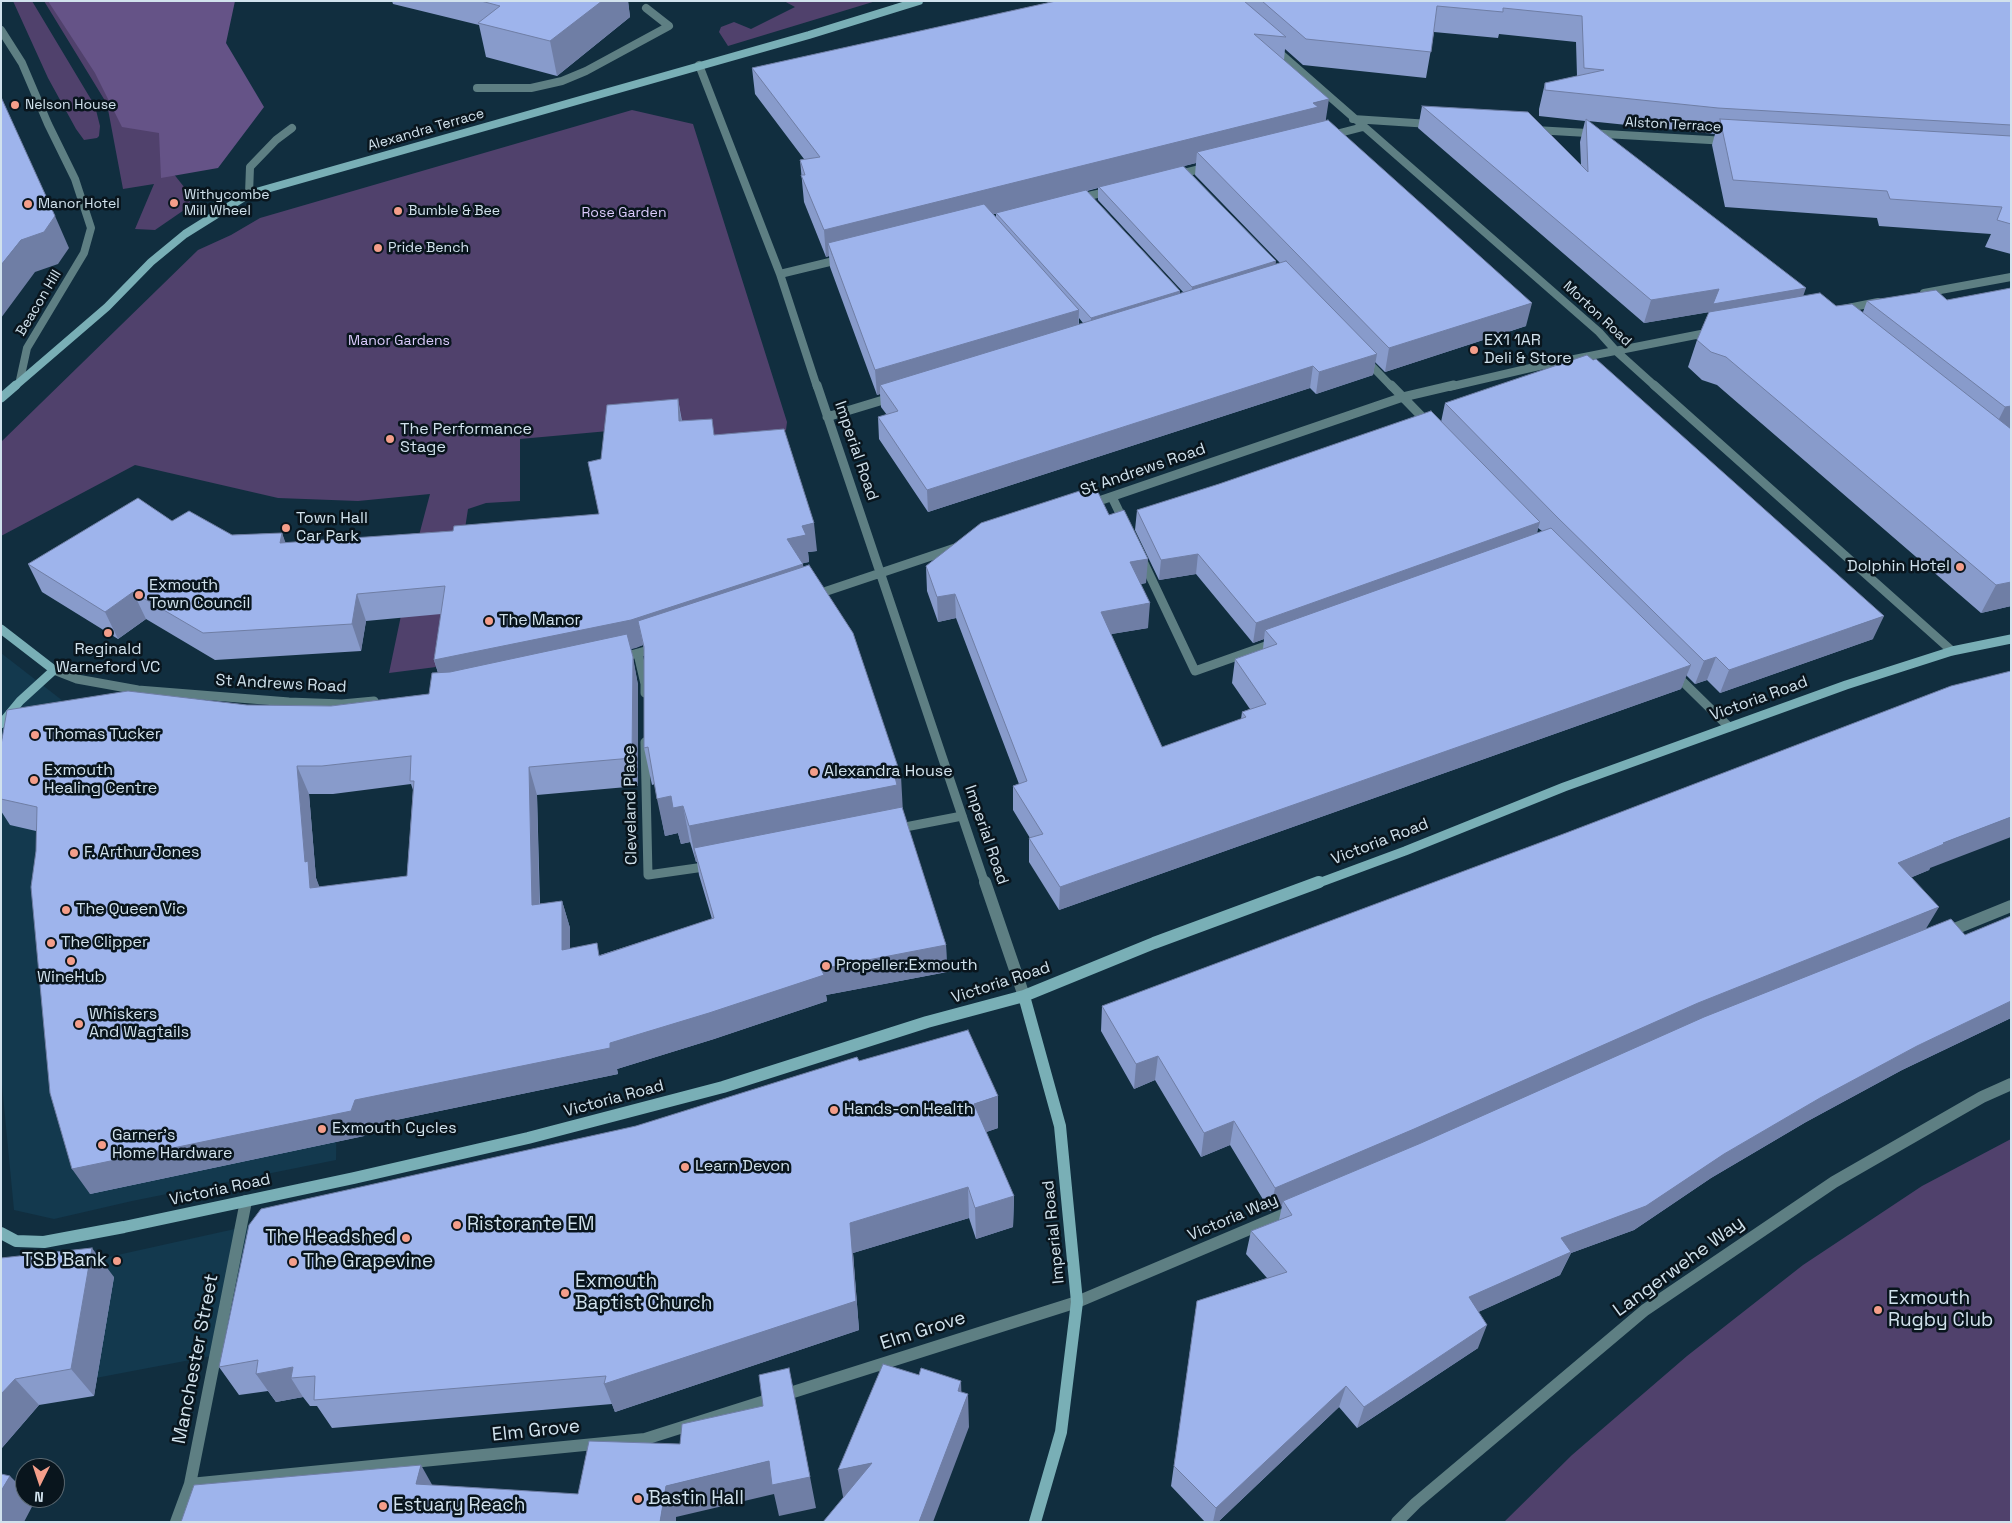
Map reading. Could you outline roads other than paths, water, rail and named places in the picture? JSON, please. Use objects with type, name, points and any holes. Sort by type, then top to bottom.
[{"type":"street","name":"Alexandra Terrace","points":[[1,398],[107,306],[151,262],[185,234],[249,194],[810,35],[919,1]]},
{"type":"street","points":[[477,88],[531,88],[562,81],[586,71],[669,26],[646,8]]},
{"type":"street","name":"Beacon Hill","points":[[1,30],[22,63],[48,124],[75,179],[91,228],[84,254],[27,348],[20,380]]},
{"type":"street","name":"Morton Road","points":[[1265,40],[1353,119],[1599,332],[1616,351],[1952,651]]},
{"type":"street","name":"Imperial Road","points":[[699,65],[780,274],[879,573],[1024,996],[1060,1126],[1077,1302],[1061,1432],[1035,1522]]},
{"type":"street","points":[[1353,119],[1442,124]]},
{"type":"street","points":[[1316,139],[1363,127]]},
{"type":"street","points":[[249,194],[250,167],[276,140],[292,128]]},
{"type":"street","name":"Alston Terrace","points":[[1531,130],[1732,141]]},
{"type":"street","name":"Alston Terrace","points":[[1601,134],[1616,146]]},
{"type":"street","points":[[1167,177],[1213,166]]},
{"type":"street","points":[[1185,173],[1192,180]]},
{"type":"street","points":[[1069,201],[1122,188]]},
{"type":"street","points":[[1087,196],[1093,203]]},
{"type":"street","points":[[780,274],[855,255]]},
{"type":"street","points":[[1919,294],[2011,277]]},
{"type":"street","points":[[1836,310],[1891,300]]},
{"type":"street","name":"St Andrews Road","points":[[1084,506],[1281,437],[1403,397],[1539,366],[1717,331]]},
{"type":"street","points":[[1361,354],[1437,432]]},
{"type":"street","points":[[827,417],[902,394]]},
{"type":"street","points":[[1112,497],[1129,532]]},
{"type":"street","points":[[801,600],[963,546]]},
{"type":"street","points":[[1137,550],[1195,671],[1288,638]]},
{"type":"street","points":[[1,629],[54,670],[20,701],[1,724]]},
{"type":"street","name":"Victoria Road","points":[[1,1233],[16,1240],[44,1242],[246,1201],[528,1138],[714,1090],[927,1022],[1024,996],[1154,942],[1405,851],[1564,787],[1729,727],[1846,685],[1952,651],[2011,639]]},
{"type":"street","points":[[611,660],[638,654],[664,645]]},
{"type":"street","points":[[638,654],[645,684],[645,704]]},
{"type":"street","points":[[1666,664],[1729,727]]},
{"type":"street","name":"St Andrews Road","points":[[54,670],[77,678],[138,690],[298,703],[342,704],[386,700]]},
{"type":"street","name":"Cleveland Place","points":[[645,734],[648,875],[725,863]]},
{"type":"street","points":[[887,830],[962,816]]},
{"type":"street","points":[[1937,936],[2011,906]]},
{"type":"street","name":"Langerwehe Way","points":[[1397,1522],[1424,1497],[1646,1310],[1834,1182],[1982,1097],[2011,1084]]},
{"type":"street","name":"Manchester Street","points":[[176,1522],[190,1484],[246,1201]]},
{"type":"street","name":"Victoria Way","points":[[1077,1302],[1302,1206]]},
{"type":"street","name":"Elm Grove","points":[[190,1484],[645,1439],[1077,1302]]},
{"type":"place","name":"Nelson House","points":[[15,105]]},
{"type":"place","name":"Withycombe Mill Wheel","points":[[174,203]]},
{"type":"place","name":"Manor Hotel","points":[[28,204]]},
{"type":"place","name":"Bumble & Bee","points":[[398,211]]},
{"type":"place","name":"Pride Bench","points":[[378,248]]},
{"type":"place","name":"EX1 1AR Deli & Store","points":[[1474,350]]},
{"type":"place","name":"The Performance Stage","points":[[390,439]]},
{"type":"place","name":"Town Hall Car Park","points":[[286,528]]},
{"type":"place","name":"Dolphin Hotel","points":[[1960,567]]},
{"type":"place","name":"Exmouth Town Council","points":[[139,595]]},
{"type":"place","name":"The Manor","points":[[489,621]]},
{"type":"place","name":"Reginald Warneford VC","points":[[108,633]]},
{"type":"place","name":"Thomas Tucker","points":[[35,735]]},
{"type":"place","name":"Alexandra House","points":[[814,772]]},
{"type":"place","name":"Exmouth Healing Centre","points":[[34,780]]},
{"type":"place","name":"F. Arthur Jones","points":[[74,853]]},
{"type":"place","name":"The Queen Vic","points":[[66,910]]},
{"type":"place","name":"The Clipper","points":[[51,943]]},
{"type":"place","name":"WineHub","points":[[71,961]]},
{"type":"place","name":"Propeller:Exmouth","points":[[826,966]]},
{"type":"place","name":"Whiskers And Wagtails","points":[[79,1024]]},
{"type":"place","name":"Hands-on Health","points":[[834,1110]]},
{"type":"place","name":"Exmouth Cycles","points":[[322,1129]]},
{"type":"place","name":"Garner's Home Hardware","points":[[102,1145]]},
{"type":"place","name":"Learn Devon","points":[[685,1167]]},
{"type":"place","name":"Ristorante EM","points":[[457,1225]]},
{"type":"place","name":"The Headshed","points":[[406,1238]]},
{"type":"place","name":"TSB Bank","points":[[117,1261]]},
{"type":"place","name":"The Grapevine","points":[[293,1262]]},
{"type":"place","name":"Exmouth Baptist Church","points":[[565,1293]]},
{"type":"place","name":"Exmouth Rugby Club","points":[[1878,1310]]},
{"type":"place","name":"Bastin Hall","points":[[638,1499]]},
{"type":"place","name":"Estuary Reach","points":[[383,1506]]},
{"type":"park label","name":"Rose Garden","points":[[624,213]]},
{"type":"park label","name":"Manor Gardens","points":[[399,341]]}]
